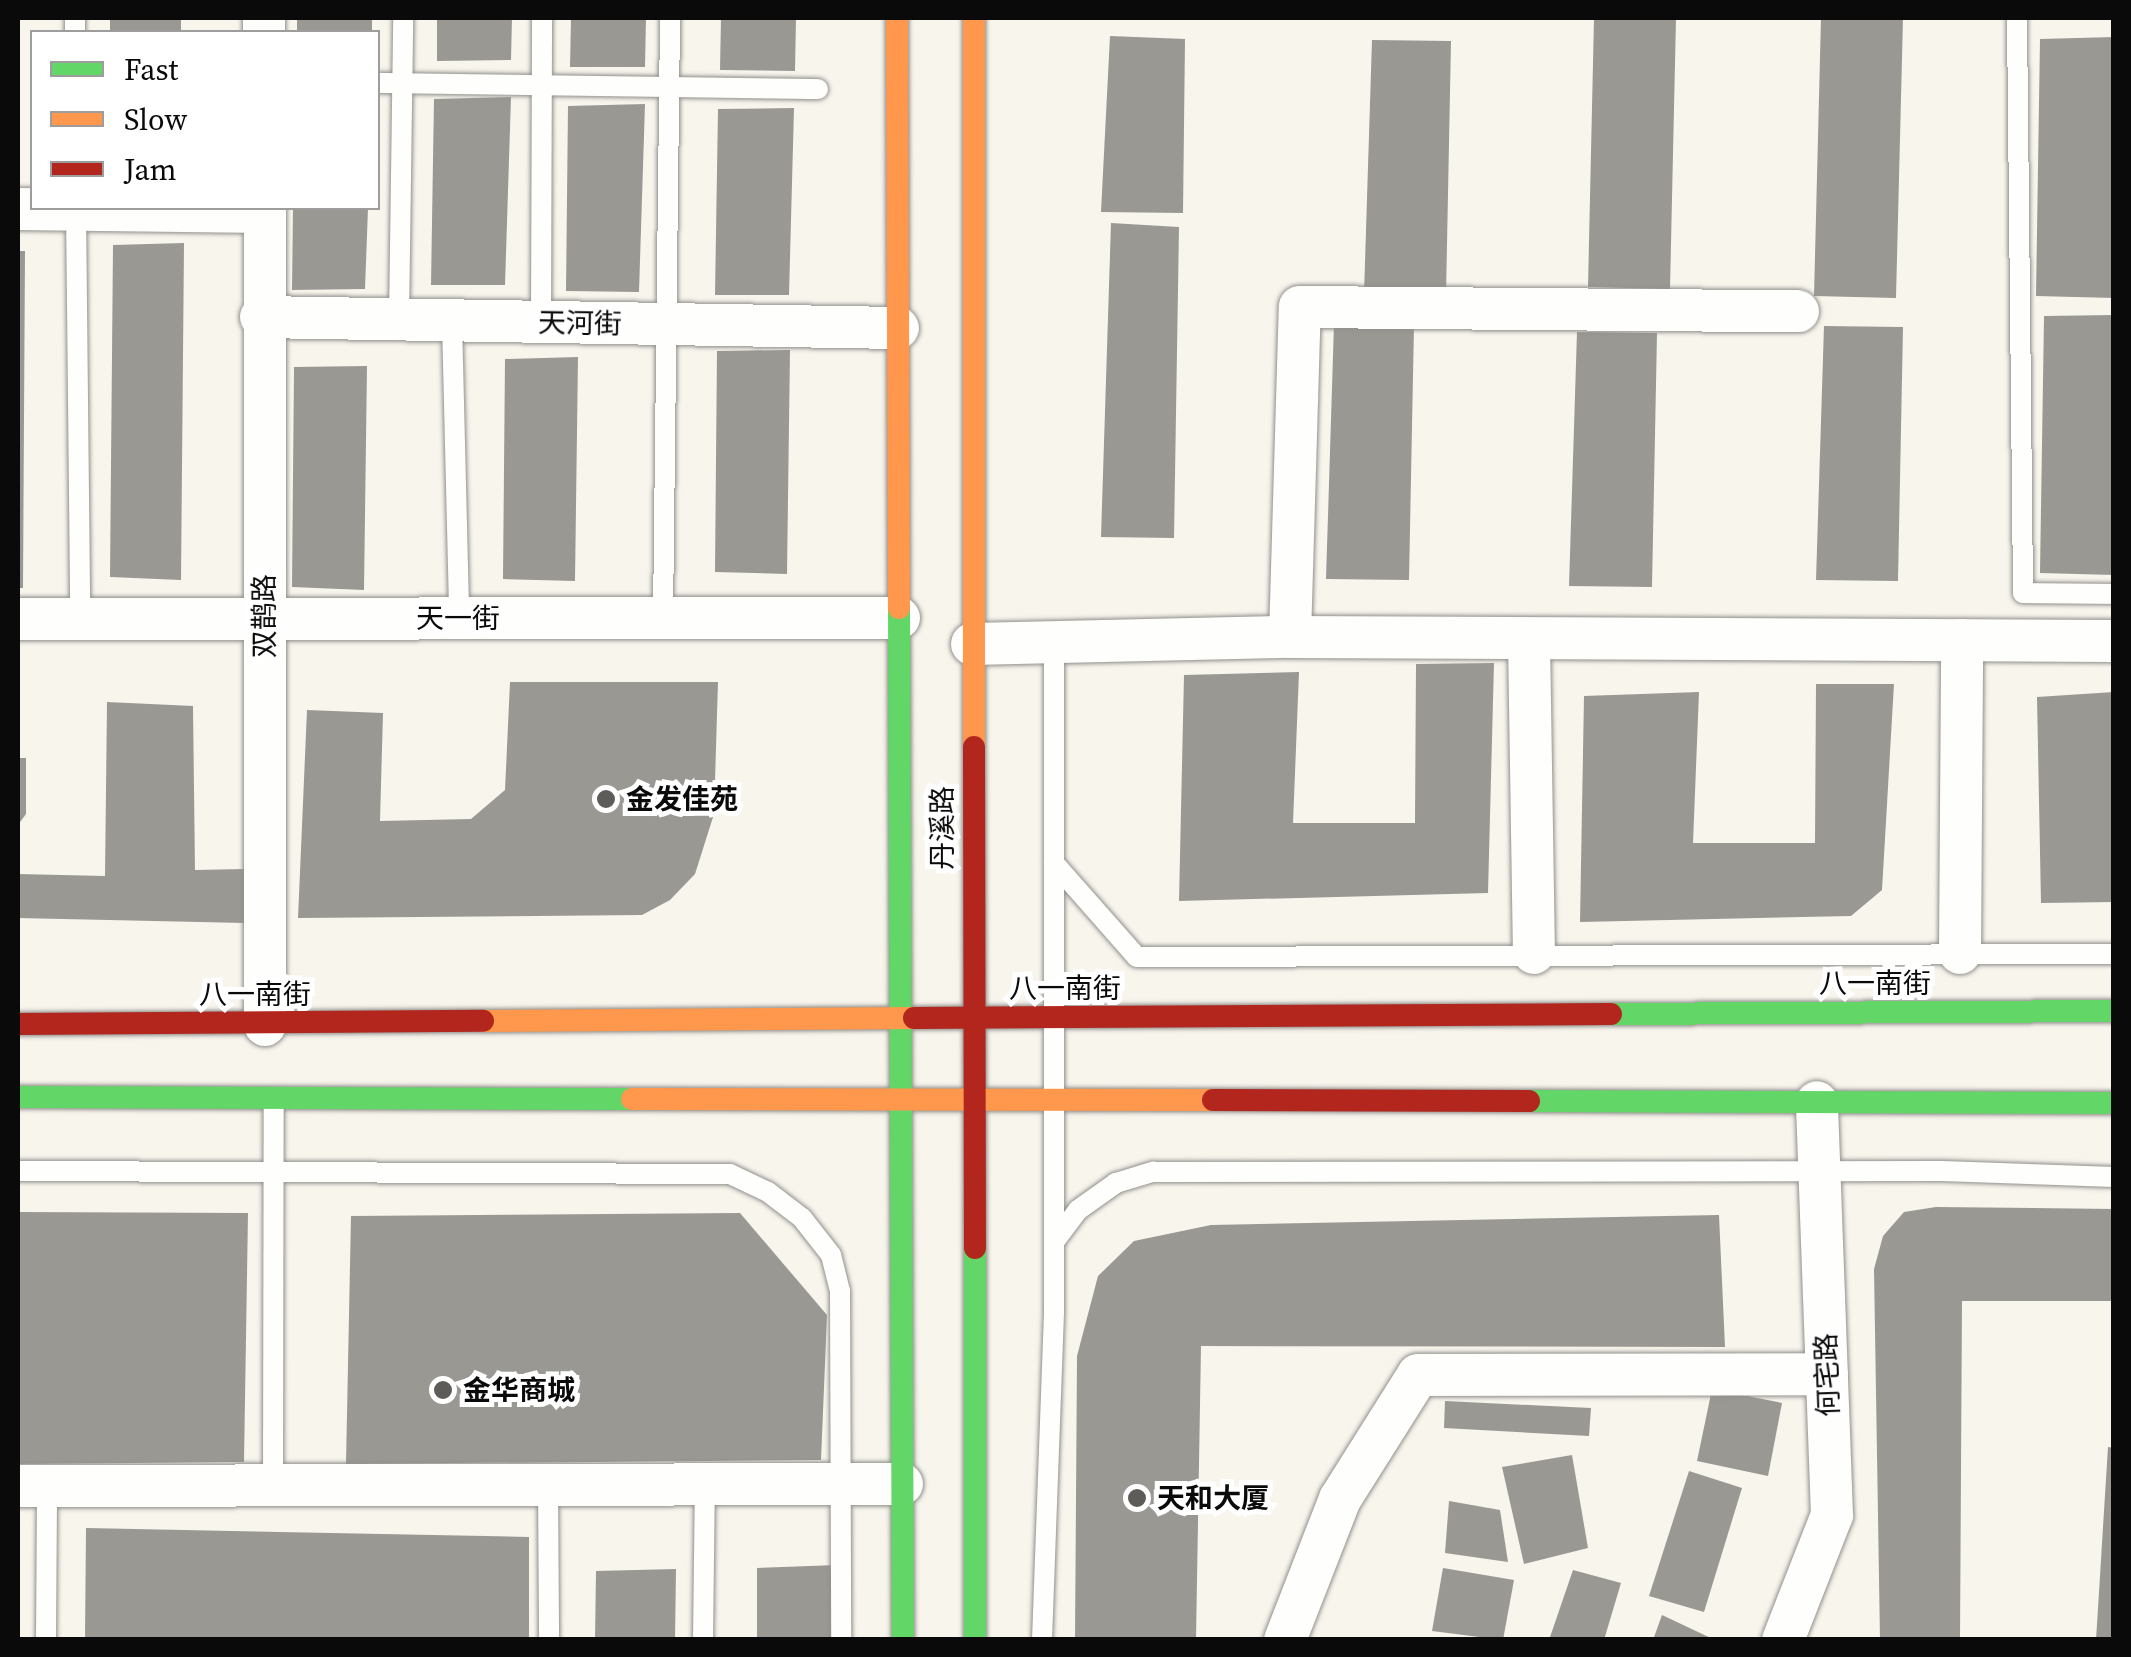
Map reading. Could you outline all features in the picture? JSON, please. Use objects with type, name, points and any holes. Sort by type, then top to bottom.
[{"type":"main road","name":"丹溪路","points":[[897,18],[903,1640]]},
{"type":"main road","name":"丹溪路","points":[[974,18],[970,1097],[975,1640]]},
{"type":"main road","name":"八一南街","points":[[18,1024],[2114,1011]]},
{"type":"main road","points":[[18,1097],[970,1097],[2114,1104]]},
{"type":"street","name":"双鹊路","points":[[265,210],[261,317],[266,1024]]},
{"type":"street","points":[[1290,637],[1300,307],[1798,311]]},
{"type":"street","name":"天河街","points":[[261,317],[898,328]]},
{"type":"street","name":"天一街","points":[[18,619],[899,618]]},
{"type":"street","points":[[972,644],[1290,637],[2114,641]]},
{"type":"street","points":[[1529,638],[1534,953]]},
{"type":"street","points":[[1960,953],[1962,640]]},
{"type":"street","name":"何宅路","points":[[1783,1640],[1832,1515],[1817,1102]]},
{"type":"street","points":[[1285,1640],[1340,1499],[1418,1375],[1827,1374]]},
{"type":"street","points":[[32,1486],[902,1484]]},
{"type":"lane","points":[[399,320],[402,18]]},
{"type":"lane","points":[[541,322],[542,18]]},
{"type":"lane","points":[[663,618],[670,18]]},
{"type":"lane","points":[[2017,18],[2023,593],[2114,594]]},
{"type":"lane","points":[[380,84],[818,90]]},
{"type":"lane","points":[[76,210],[80,619]]},
{"type":"lane","points":[[452,321],[459,618]]},
{"type":"lane","points":[[1042,1640],[1054,1242],[1054,642]]},
{"type":"lane","points":[[1054,863],[1137,957],[2114,954]]},
{"type":"lane","points":[[273,1486],[274,1097]]},
{"type":"lane","points":[[18,1171],[730,1174],[768,1192],[802,1218],[831,1255],[840,1291],[841,1640]]},
{"type":"lane","points":[[1054,1242],[1091,1201],[1116,1183],[1153,1172],[1820,1172],[2114,1177]]},
{"type":"lane","points":[[548,1485],[549,1640]]},
{"type":"lane","points":[[703,1640],[704,1485]]},
{"type":"lane","points":[[32,1486],[46,1640]]},
{"type":"building","points":[[110,18],[181,18],[181,30],[110,30]]},
{"type":"building","points":[[297,18],[372,18],[372,30],[297,30]]},
{"type":"building","points":[[437,18],[512,18],[511,60],[437,61]]},
{"type":"building","points":[[571,18],[646,18],[645,67],[570,67]]},
{"type":"building","points":[[721,18],[796,18],[795,71],[720,70]]},
{"type":"building","points":[[1594,18],[1676,18],[1670,289],[1588,287]]},
{"type":"building","points":[[1821,18],[1903,18],[1896,298],[1814,296]]},
{"type":"building","points":[[1110,36],[1185,39],[1183,213],[1101,212]]},
{"type":"building","points":[[2114,37],[2114,298],[2036,296],[2040,39]]},
{"type":"building","points":[[1372,40],[1451,41],[1446,295],[1364,294]]},
{"type":"building","points":[[511,97],[505,285],[431,285],[434,99]]},
{"type":"building","points":[[645,104],[639,292],[566,291],[568,106]]},
{"type":"building","points":[[794,108],[789,295],[715,295],[718,109]]},
{"type":"building","points":[[293,210],[368,210],[365,289],[292,290]]},
{"type":"building","points":[[1111,223],[1179,227],[1174,538],[1101,537]]},
{"type":"building","points":[[184,243],[181,580],[110,577],[113,245]]},
{"type":"building","points":[[18,251],[25,251],[23,588],[18,588]]},
{"type":"building","points":[[2114,315],[2114,575],[2040,573],[2044,316]]},
{"type":"building","points":[[1334,324],[1414,325],[1409,580],[1326,579]]},
{"type":"building","points":[[1824,326],[1903,327],[1898,581],[1816,580]]},
{"type":"building","points":[[1577,332],[1657,333],[1652,587],[1569,586]]},
{"type":"building","points":[[790,350],[787,574],[715,572],[717,351]]},
{"type":"building","points":[[578,357],[575,581],[503,579],[505,359]]},
{"type":"building","points":[[367,366],[364,590],[292,587],[294,367]]},
{"type":"building","points":[[1494,663],[1488,893],[1179,901],[1184,675],[1299,672],[1293,823],[1415,823],[1416,664]]},
{"type":"building","name":"金发佳苑","points":[[510,682],[718,682],[714,814],[695,874],[670,900],[642,915],[298,918],[307,710],[383,713],[380,821],[471,819],[505,790]]},
{"type":"building","points":[[1816,684],[1894,684],[1882,890],[1851,916],[1580,922],[1584,696],[1699,692],[1693,843],[1815,843]]},
{"type":"building","points":[[2114,692],[2114,902],[2041,903],[2037,697]]},
{"type":"building","points":[[107,702],[193,706],[195,870],[244,869],[244,923],[18,918],[18,874],[105,876]]},
{"type":"building","points":[[18,758],[26,758],[26,814],[18,825]]},
{"type":"building","points":[[1936,1207],[2114,1209],[2114,1301],[1962,1301],[1960,1640],[1880,1640],[1874,1269],[1883,1236],[1904,1212]]},
{"type":"building","points":[[18,1212],[248,1213],[244,1462],[18,1464]]},
{"type":"building","points":[[740,1213],[827,1315],[821,1460],[346,1464],[351,1216]]},
{"type":"building","name":"天和大厦","points":[[1719,1215],[1725,1347],[1201,1346],[1196,1640],[1075,1640],[1077,1356],[1098,1276],[1134,1241],[1211,1225]]},
{"type":"building","points":[[1712,1389],[1782,1403],[1768,1476],[1697,1461]]},
{"type":"building","points":[[1445,1401],[1591,1408],[1589,1436],[1444,1428]]},
{"type":"building","points":[[2108,1447],[2114,1448],[2114,1640],[2096,1640]]},
{"type":"building","points":[[1572,1455],[1588,1548],[1524,1564],[1502,1467]]},
{"type":"building","points":[[1689,1471],[1742,1488],[1704,1612],[1649,1596]]},
{"type":"building","points":[[1449,1501],[1500,1510],[1508,1562],[1445,1553]]},
{"type":"building","points":[[86,1528],[529,1537],[529,1640],[85,1640]]},
{"type":"building","points":[[837,1565],[837,1640],[757,1640],[757,1568]]},
{"type":"building","points":[[1443,1568],[1514,1580],[1503,1640],[1432,1631]]},
{"type":"building","points":[[676,1569],[675,1640],[595,1640],[596,1571]]},
{"type":"building","points":[[1573,1570],[1621,1583],[1604,1640],[1549,1640]]},
{"type":"building","points":[[1662,1615],[1715,1640],[1653,1640]]},
{"type":"traffic: fast","points":[[899,608],[903,1640]]},
{"type":"traffic: fast","points":[[1611,1014],[2114,1011]]},
{"type":"traffic: fast","points":[[18,1097],[632,1099]]},
{"type":"traffic: fast","points":[[1529,1101],[2114,1103]]},
{"type":"traffic: fast","points":[[975,1248],[975,1640]]},
{"type":"traffic: slow","points":[[897,18],[899,608]]},
{"type":"traffic: slow","points":[[974,18],[974,747]]},
{"type":"traffic: slow","points":[[483,1021],[914,1018]]},
{"type":"traffic: slow","points":[[632,1099],[1213,1100]]},
{"type":"traffic: jam","points":[[974,747],[975,1248]]},
{"type":"traffic: jam","points":[[914,1018],[1611,1014]]},
{"type":"traffic: jam","points":[[18,1024],[483,1021]]},
{"type":"traffic: jam","points":[[1213,1100],[1529,1101]]},
{"type":"place","name":"金发佳苑","points":[[606,799]]},
{"type":"place","name":"金华商城","points":[[443,1390]]},
{"type":"place","name":"天和大厦","points":[[1137,1498]]}]
